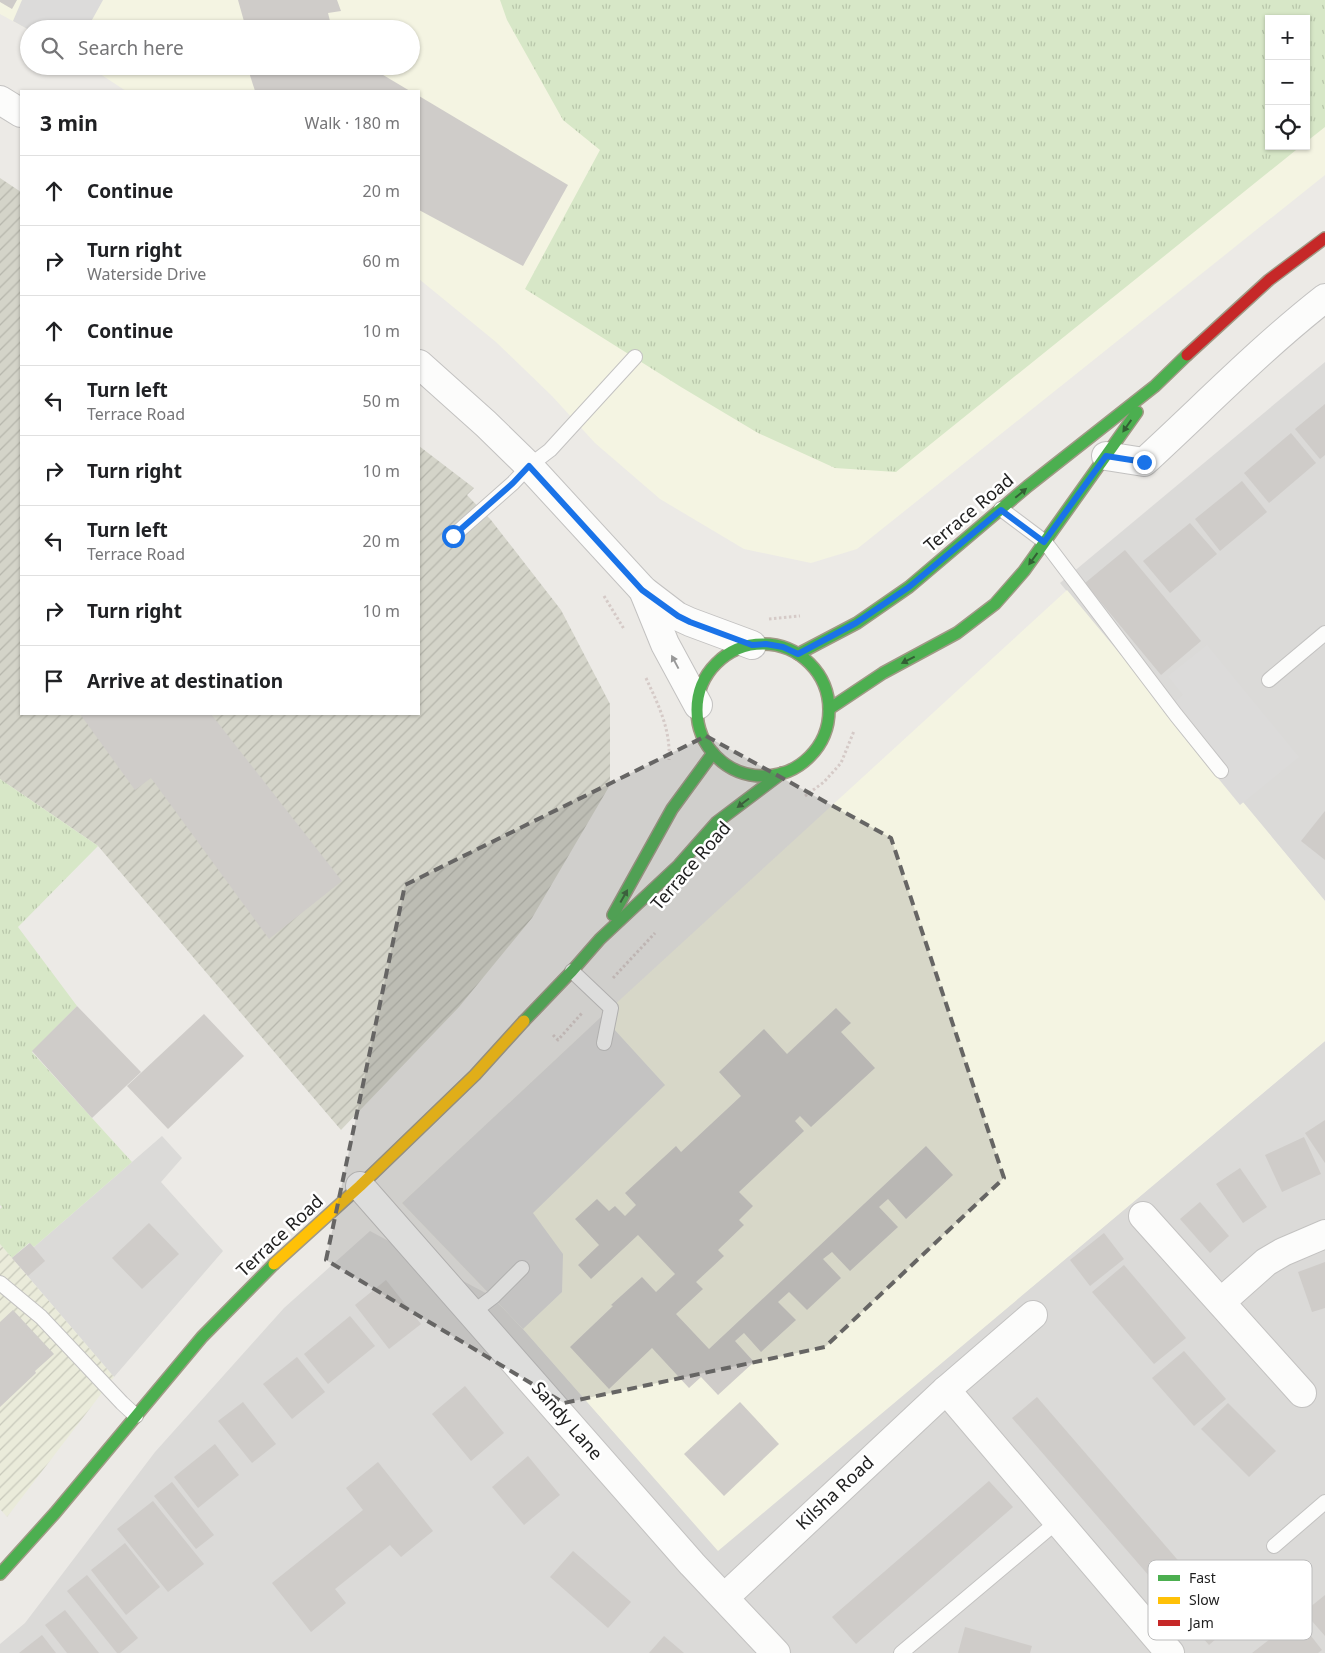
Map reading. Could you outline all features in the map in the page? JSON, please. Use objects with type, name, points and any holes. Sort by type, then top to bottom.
[{"type":"main road","name":"Terrace Road","points":[[798,654],[856,623],[909,587],[1155,386],[1269,280],[1325,238]]},
{"type":"main road","name":"Terrace Road","points":[[829,709],[883,673],[957,633],[994,604],[1024,571],[1155,386]]},
{"type":"main road","points":[[766,644],[783,647],[798,654],[811,664],[827,692],[829,709],[827,726],[821,742],[811,755],[798,766],[782,773],[757,776],[733,769],[713,753],[701,734],[697,712],[700,691],[710,671],[725,656],[738,649],[752,645],[766,644]]},
{"type":"main road","name":"Terrace Road","points":[[600,939],[672,810],[713,753]]},
{"type":"main road","name":"Terrace Road","points":[[0,1574],[55,1513],[202,1337],[272,1266],[360,1186],[475,1076],[600,939],[679,865],[717,822],[782,773]]},
{"type":"street","points":[[0,100],[20,112]]},
{"type":"street","points":[[1106,456],[1144,462],[1306,312],[1325,298]]},
{"type":"street","points":[[420,365],[486,424],[529,466],[642,590],[678,616],[752,645]]},
{"type":"street","points":[[642,590],[665,644],[698,705]]},
{"type":"street","name":"Sandy Lane","points":[[360,1186],[692,1564],[776,1653]]},
{"type":"street","points":[[1143,1216],[1302,1393]]},
{"type":"street","points":[[1221,1302],[1266,1262],[1282,1252],[1325,1234]]},
{"type":"street","name":"Kilsha Road","points":[[725,1597],[946,1390],[1033,1315]]},
{"type":"street","points":[[946,1390],[1148,1627]]},
{"type":"street","points":[[1159,1640],[1170,1653]]},
{"type":"lane","points":[[453,536],[513,483],[529,466],[550,450],[635,357]]},
{"type":"lane","points":[[1001,510],[1044,542],[1221,771]]},
{"type":"lane","points":[[1268,680],[1325,634]]},
{"type":"lane","points":[[572,971],[611,1008],[604,1043]]},
{"type":"lane","points":[[472,1313],[522,1268]]},
{"type":"lane","points":[[0,1283],[41,1317],[136,1416]]},
{"type":"lane","points":[[1274,1546],[1325,1502]]},
{"type":"lane","points":[[901,1653],[1058,1521]]},
{"type":"path","points":[[764,620],[803,616]]},
{"type":"path","points":[[644,675],[663,718],[669,751],[668,766]]},
{"type":"path","points":[[803,797],[824,782],[841,764],[856,724]]},
{"type":"path","name":"Terrace Road","points":[[558,1040],[661,927]]},
{"type":"highlighted area","points":[[706,736],[891,838],[1004,1178],[825,1347],[564,1403],[326,1260],[405,885]]},
{"type":"shaded area","points":[[0,0],[1290,0],[1303,15],[1265,15],[1265,150],[1310,150],[1310,23],[1325,40],[1325,175],[857,549],[811,563],[744,549],[660,499],[595,443],[552,396],[496,342],[420,280],[420,90],[124,90],[102,75],[420,75],[420,20],[20,20],[20,25],[0,14]]},
{"type":"shaded area","points":[[22,0],[103,0],[92,20],[20,20],[20,25],[13,21]]},
{"type":"shaded area","points":[[0,178],[20,191],[20,715],[420,715],[420,447],[474,488],[467,495],[491,520],[561,610],[610,704],[610,785],[532,918],[459,1007],[341,1130],[98,846],[0,779]]},
{"type":"shaded area","points":[[1325,362],[1325,901],[1060,583]]},
{"type":"shaded area","points":[[1067,590],[1325,901],[1325,1041],[718,1551],[523,1329],[402,1203],[611,1008]]},
{"type":"shaded area","points":[[1207,645],[1299,757],[1240,805],[1163,711],[1183,695],[1168,676]]},
{"type":"shaded area","points":[[602,1016],[665,1085],[533,1213],[563,1254],[562,1292],[523,1329],[402,1203]]},
{"type":"shaded area","points":[[1325,1041],[1325,1653],[0,1653],[0,1644],[25,1623],[155,1452],[284,1308],[370,1231],[493,1297],[718,1550]]},
{"type":"shaded area","points":[[162,1136],[182,1158],[161,1182],[223,1251],[114,1377],[12,1258],[30,1243],[34,1247]]},
{"type":"shaded area","points":[[0,1244],[114,1377],[7,1517],[0,1509]]},
{"type":"green space","points":[[500,0],[1325,0],[1325,127],[1310,139],[1310,15],[1265,15],[1265,150],[1296,150],[896,472],[835,468],[758,433],[525,289],[600,150],[563,120],[507,20]]},
{"type":"green space","points":[[0,779],[98,846],[18,927],[77,1006],[32,1052],[132,1162],[34,1247],[29,1243],[12,1258],[0,1244],[0,1209],[2,1207],[0,1205]]},
{"type":"building","points":[[0,0],[17,0],[12,9],[0,2]]},
{"type":"building","points":[[238,0],[337,0],[341,11],[328,13],[330,20],[244,20]]},
{"type":"building","points":[[250,75],[383,75],[408,90],[255,90]]},
{"type":"building","points":[[420,97],[568,185],[523,266],[420,211]]},
{"type":"building","points":[[1325,404],[1325,455],[1320,459],[1295,429]]},
{"type":"building","points":[[1291,433],[1316,463],[1269,503],[1244,473]]},
{"type":"building","points":[[1242,481],[1267,512],[1220,551],[1195,519]]},
{"type":"building","points":[[1190,523],[1217,554],[1170,593],[1143,561]]},
{"type":"building","points":[[1125,550],[1201,641],[1161,675],[1085,583]]},
{"type":"building","points":[[81,715],[212,715],[342,881],[269,939],[151,778],[135,790]]},
{"type":"building","points":[[1325,811],[1325,860],[1301,841]]},
{"type":"building","points":[[77,1006],[141,1072],[92,1118],[32,1051]]},
{"type":"building","points":[[836,1008],[851,1023],[841,1032],[875,1068],[811,1127],[800,1116],[795,1121],[804,1131],[739,1192],[753,1206],[739,1220],[744,1225],[718,1250],[724,1256],[696,1282],[703,1289],[676,1314],[709,1349],[926,1146],[953,1175],[906,1219],[888,1199],[879,1207],[898,1227],[850,1271],[832,1252],[823,1259],[841,1278],[807,1310],[789,1292],[778,1302],[796,1320],[761,1352],[744,1333],[735,1341],[754,1362],[718,1395],[701,1377],[689,1388],[652,1348],[609,1389],[570,1347],[613,1306],[611,1305],[642,1277],[656,1292],[675,1274],[638,1235],[591,1279],[578,1265],[599,1245],[575,1219],[597,1199],[609,1211],[615,1206],[625,1216],[636,1205],[625,1193],[676,1146],[681,1152],[741,1096],[719,1072],[764,1029],[787,1054]]},
{"type":"building","points":[[204,1014],[244,1056],[168,1129],[127,1086]]},
{"type":"building","points":[[1325,1120],[1325,1163],[1305,1133]]},
{"type":"building","points":[[1304,1137],[1321,1174],[1282,1192],[1265,1155]]},
{"type":"building","points":[[1240,1168],[1267,1207],[1243,1223],[1216,1184]]},
{"type":"building","points":[[1200,1202],[1229,1236],[1210,1253],[1180,1219]]},
{"type":"building","points":[[149,1223],[179,1254],[142,1289],[112,1258]]},
{"type":"building","points":[[1104,1233],[1124,1259],[1090,1286],[1070,1260]]},
{"type":"building","points":[[30,1243],[45,1261],[28,1276],[12,1258]]},
{"type":"building","points":[[1325,1262],[1325,1308],[1312,1312],[1298,1272]]},
{"type":"building","points":[[1124,1265],[1186,1338],[1154,1364],[1092,1292]]},
{"type":"building","points":[[386,1280],[421,1324],[389,1349],[355,1305]]},
{"type":"building","points":[[13,1310],[54,1354],[0,1407],[0,1322]]},
{"type":"building","points":[[350,1316],[375,1346],[328,1384],[304,1354]]},
{"type":"building","points":[[1184,1351],[1226,1399],[1194,1426],[1152,1378]]},
{"type":"building","points":[[297,1357],[325,1392],[292,1419],[263,1384]]},
{"type":"building","points":[[465,1386],[504,1433],[471,1461],[432,1414]]},
{"type":"building","points":[[1037,1397],[1178,1560],[1148,1560],[1148,1575],[1012,1418]]},
{"type":"building","points":[[243,1402],[276,1444],[252,1463],[218,1421]]},
{"type":"building","points":[[740,1402],[779,1444],[724,1496],[684,1454]]},
{"type":"building","points":[[1228,1403],[1276,1451],[1249,1477],[1201,1429]]},
{"type":"building","points":[[215,1444],[239,1475],[198,1508],[174,1477]]},
{"type":"building","points":[[528,1456],[560,1495],[524,1525],[492,1487]]},
{"type":"building","points":[[378,1462],[433,1531],[401,1557],[390,1545],[335,1589],[346,1603],[311,1632],[272,1583],[363,1510],[346,1488]]},
{"type":"building","points":[[989,1481],[1013,1507],[856,1644],[832,1617]]},
{"type":"building","points":[[172,1482],[214,1535],[196,1549],[154,1496]]},
{"type":"building","points":[[153,1501],[204,1564],[168,1592],[117,1529]]},
{"type":"building","points":[[125,1543],[160,1587],[126,1615],[91,1570]]},
{"type":"building","points":[[573,1551],[631,1602],[608,1628],[550,1577]]},
{"type":"building","points":[[87,1575],[138,1638],[120,1653],[117,1653],[67,1591]]},
{"type":"building","points":[[1325,1595],[1325,1636],[1312,1621],[1312,1606]]},
{"type":"building","points":[[65,1610],[99,1653],[67,1653],[45,1625]]},
{"type":"building","points":[[965,1627],[1032,1646],[1030,1653],[958,1653]]},
{"type":"building","points":[[42,1635],[56,1653],[19,1653]]},
{"type":"building","points":[[664,1636],[684,1653],[649,1653]]},
{"type":"building","points":[[1312,1637],[1322,1650],[1318,1653],[1252,1653],[1269,1640],[1312,1640]]},
{"type":"building","points":[[1205,1640],[1215,1640],[1209,1645]]},
{"type":"traffic: fast","points":[[798,654],[857,623],[909,587],[1028,486],[1155,386],[1187,355]]},
{"type":"traffic: fast","points":[[829,709],[883,673],[957,633],[995,604],[1024,571],[1137,412]]},
{"type":"traffic: fast","points":[[763,644],[788,649],[809,664],[824,685],[829,710],[824,735],[809,756],[788,771],[763,776],[738,771],[717,756],[702,735],[697,710],[702,685],[717,664],[738,649],[763,644]]},
{"type":"traffic: fast","points":[[613,915],[672,809],[713,753]]},
{"type":"traffic: fast","points":[[524,1021],[600,939],[679,865],[717,822],[782,773]]},
{"type":"traffic: fast","points":[[0,1574],[55,1513],[202,1337],[274,1264]]},
{"type":"traffic: slow","points":[[274,1264],[360,1186],[475,1075],[524,1021]]},
{"type":"traffic: jam","points":[[1187,355],[1269,280],[1325,238]]},
{"type":"route","points":[[453,536],[513,483],[529,466],[642,590],[678,616],[752,645],[766,644],[783,647],[798,654],[856,623],[909,587],[1001,510],[1044,542],[1106,456],[1144,462]]}]
